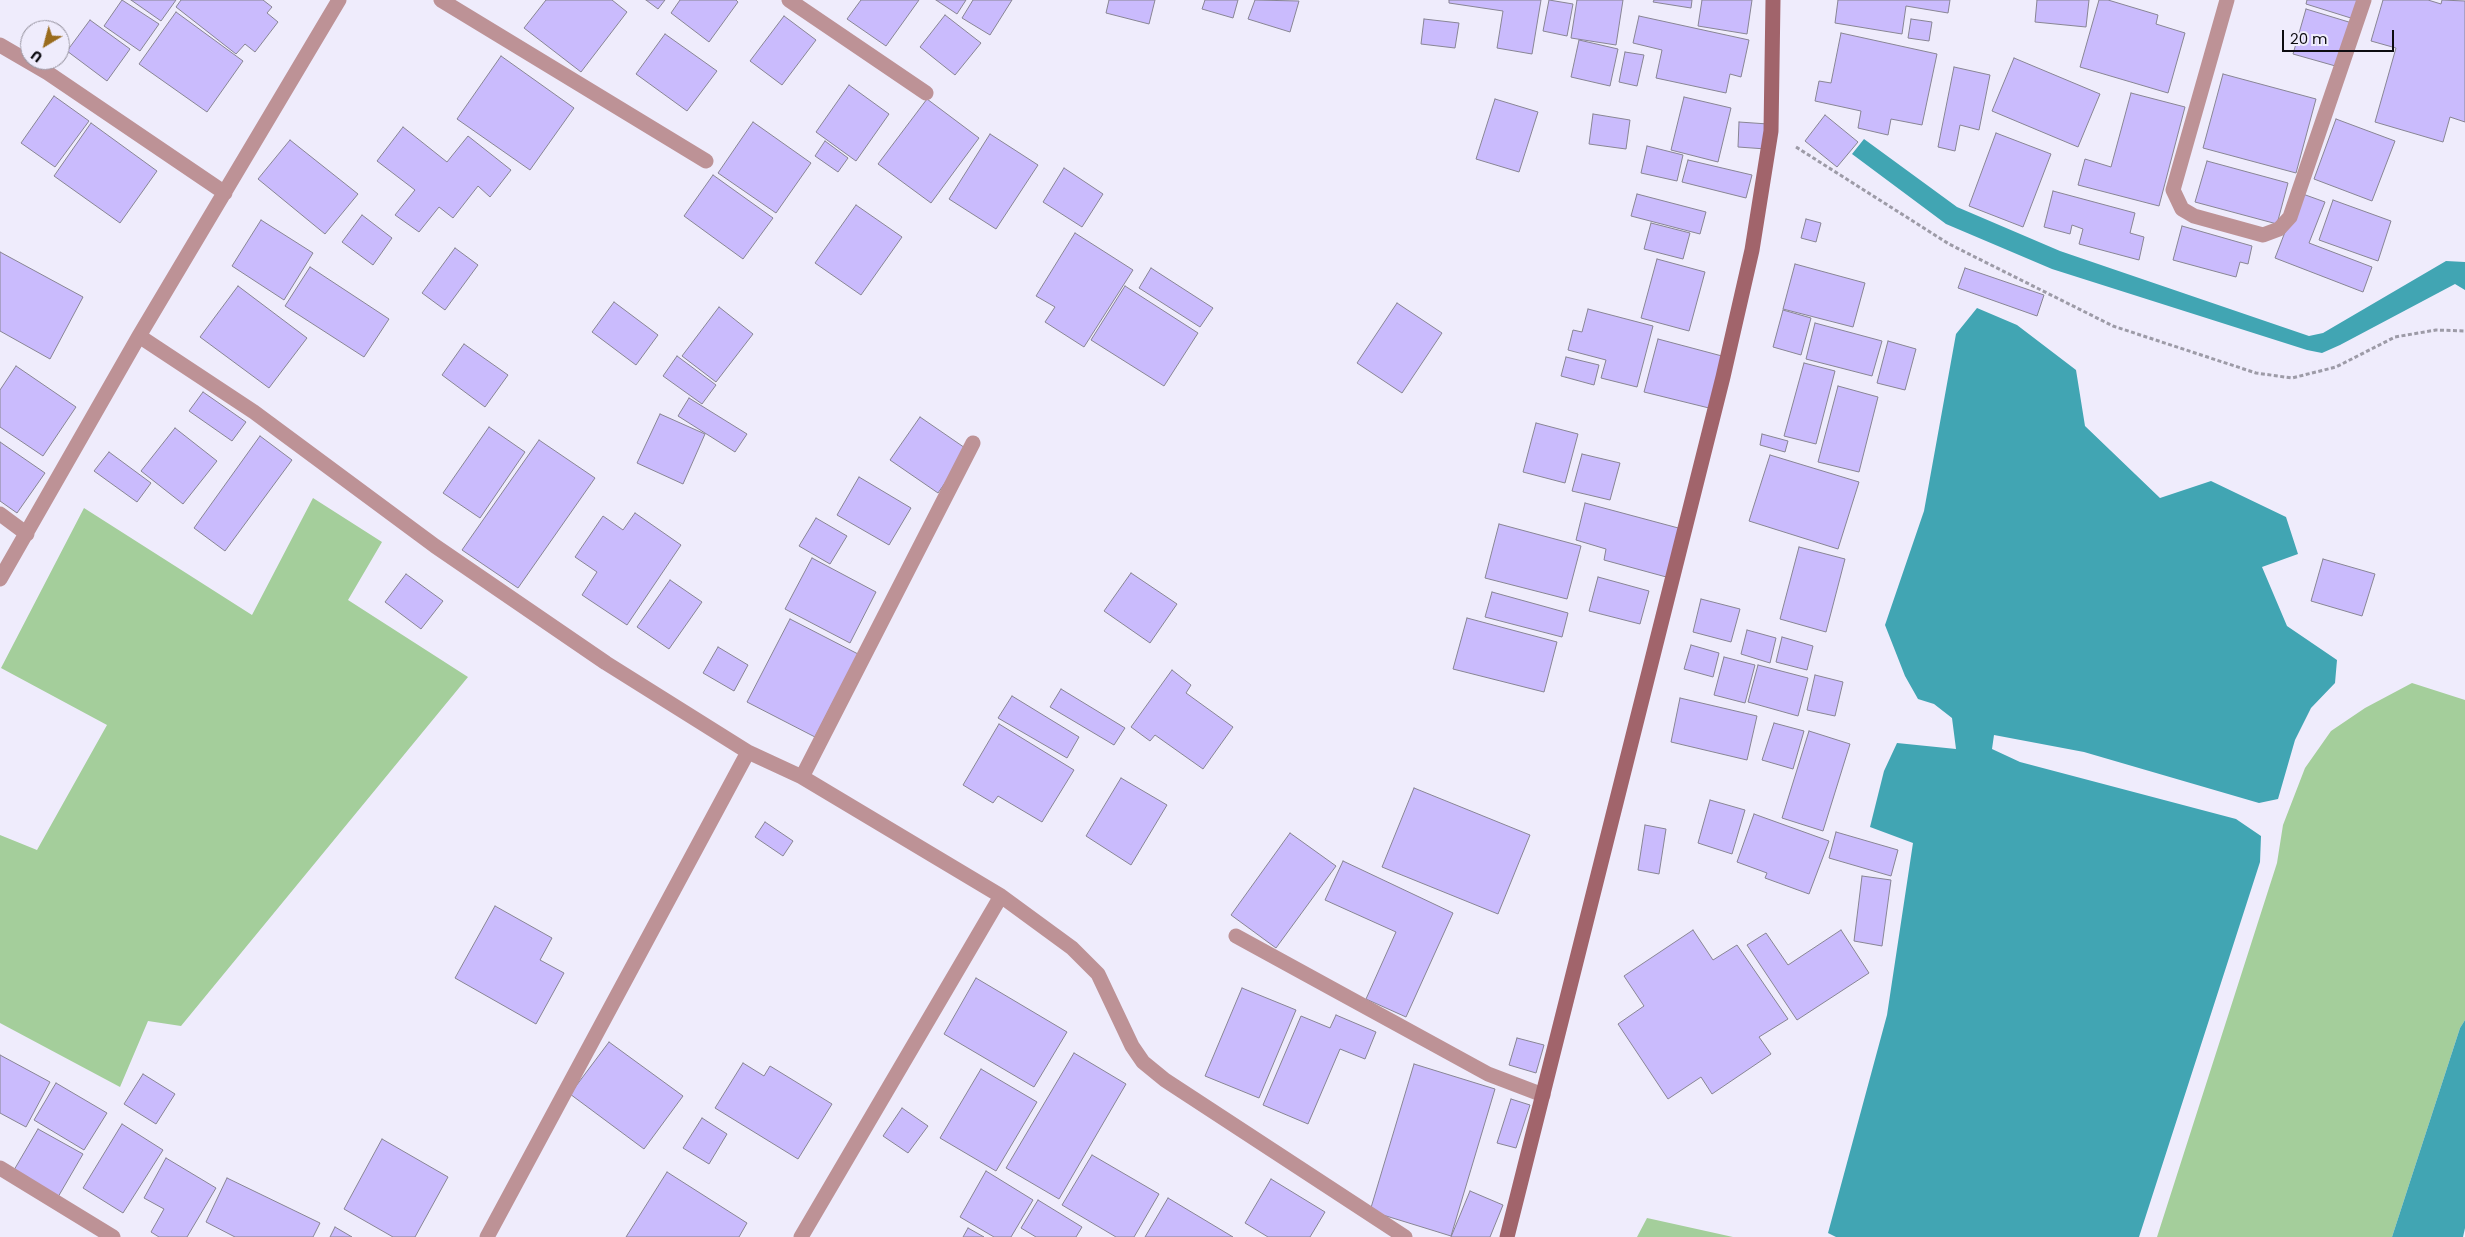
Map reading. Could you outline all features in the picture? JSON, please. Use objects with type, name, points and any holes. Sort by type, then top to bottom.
[{"type":"street","points":[[0,579],[139,336],[339,0]]},
{"type":"street","points":[[441,0],[706,161]]},
{"type":"street","points":[[789,0],[926,93]]},
{"type":"street","points":[[1506,1237],[1723,377],[1752,250],[1771,131],[1773,0]]},
{"type":"street","points":[[2227,0],[2172,190],[2182,208],[2194,216],[2263,235],[2280,229],[2290,218],[2364,0]]},
{"type":"street","points":[[0,45],[48,73],[225,193]]},
{"type":"street","points":[[139,336],[254,412],[435,546],[606,663],[748,752],[802,777],[1002,896],[1072,948],[1098,974],[1132,1046],[1144,1062],[1165,1080],[1405,1237]]},
{"type":"street","points":[[802,777],[973,443]]},
{"type":"street","points":[[0,514],[27,534]]},
{"type":"street","points":[[487,1237],[748,752]]},
{"type":"street","points":[[801,1237],[1002,896]]},
{"type":"street","points":[[1236,936],[1488,1074],[1543,1095]]},
{"type":"street","points":[[0,1168],[113,1237]]},
{"type":"path","points":[[1771,131],[1949,244],[2113,326],[2256,374],[2292,378],[2336,367],[2396,337],[2436,330],[2465,331]]},
{"type":"green space","points":[[313,498],[382,542],[348,600],[468,677],[181,1026],[148,1021],[120,1087],[0,1023],[0,835],[37,850],[107,725],[1,668],[84,508],[252,615]]},
{"type":"green space","points":[[2412,683],[2465,700],[2465,1020],[2460,1028],[2392,1237],[2157,1237],[2277,863],[2283,825],[2305,768],[2331,731],[2365,708]]},
{"type":"green space","points":[[1647,1218],[1733,1237],[1637,1237]]},
{"type":"water","points":[[1864,139],[1957,207],[2060,251],[2309,336],[2323,333],[2446,261],[2465,262],[2465,290],[2455,284],[2340,345],[2322,353],[2307,350],[2052,269],[1946,224],[1852,154]]},
{"type":"water","points":[[1977,308],[2017,325],[2076,370],[2085,426],[2160,498],[2211,481],[2286,517],[2298,554],[2262,567],[2287,626],[2337,660],[2335,683],[2311,708],[2295,740],[2278,799],[2259,803],[2084,752],[1994,735],[1992,749],[2020,762],[2236,819],[2261,836],[2260,862],[2139,1237],[1836,1237],[1828,1233],[1887,1015],[1913,843],[1870,827],[1884,771],[1897,743],[1956,749],[1952,718],[1934,704],[1918,699],[1905,676],[1885,625],[1924,511],[1956,334]]},
{"type":"water","points":[[2465,1020],[2465,1228],[2463,1237],[2392,1237],[2460,1028]]},
{"type":"building","points":[[122,0],[159,24],[140,51],[104,26]]},
{"type":"building","points":[[131,0],[176,0],[161,21]]},
{"type":"building","points":[[181,0],[263,0],[272,7],[267,13],[278,22],[255,52],[245,44],[236,54],[176,7]]},
{"type":"building","points":[[546,0],[612,0],[627,12],[581,72],[524,28]]},
{"type":"building","points":[[646,0],[665,0],[658,9]]},
{"type":"building","points":[[680,0],[736,0],[738,2],[709,42],[671,13]]},
{"type":"building","points":[[861,0],[919,0],[886,46],[847,19]]},
{"type":"building","points":[[936,0],[966,0],[957,14]]},
{"type":"building","points":[[973,0],[1012,0],[990,35],[962,18]]},
{"type":"building","points":[[1109,0],[1155,0],[1149,24],[1106,13]]},
{"type":"building","points":[[1205,0],[1238,0],[1233,18],[1202,9]]},
{"type":"building","points":[[1255,0],[1299,1],[1290,32],[1248,19]]},
{"type":"building","points":[[1449,0],[1541,0],[1532,54],[1497,48],[1503,11],[1449,3]]},
{"type":"building","points":[[1549,0],[1573,4],[1567,36],[1543,31]]},
{"type":"building","points":[[1577,0],[1623,0],[1616,45],[1571,38]]},
{"type":"building","points":[[1654,0],[1692,0],[1691,8],[1653,2]]},
{"type":"building","points":[[1702,0],[1752,0],[1747,34],[1698,26]]},
{"type":"building","points":[[1838,0],[1950,0],[1948,13],[1906,6],[1902,34],[1835,23]]},
{"type":"building","points":[[2037,0],[2089,0],[2086,27],[2035,22]]},
{"type":"building","points":[[2099,0],[2108,0],[2158,15],[2156,24],[2185,33],[2168,93],[2080,67]]},
{"type":"building","points":[[2307,0],[2359,0],[2354,19],[2306,4]]},
{"type":"building","points":[[2383,0],[2428,0],[2441,4],[2442,0],[2465,1],[2465,122],[2450,117],[2443,142],[2375,122],[2396,48],[2371,41]]},
{"type":"building","points":[[2306,9],[2352,23],[2339,67],[2293,54]]},
{"type":"building","points":[[176,12],[243,61],[207,112],[139,64]]},
{"type":"building","points":[[945,15],[981,43],[955,75],[920,47]]},
{"type":"building","points":[[784,16],[816,40],[782,85],[750,61]]},
{"type":"building","points":[[1639,16],[1749,40],[1741,77],[1730,74],[1726,93],[1656,78],[1662,50],[1633,43]]},
{"type":"building","points":[[1424,19],[1459,23],[1455,48],[1421,44]]},
{"type":"building","points":[[1911,19],[1932,22],[1929,41],[1908,38]]},
{"type":"building","points":[[90,20],[130,49],[107,81],[70,53],[70,47]]},
{"type":"building","points":[[1841,33],[1937,54],[1922,125],[1891,119],[1888,135],[1858,128],[1861,111],[1815,101],[1819,81],[1831,83]]},
{"type":"building","points":[[665,34],[717,71],[687,111],[636,74]]},
{"type":"building","points":[[1579,40],[1618,49],[1610,86],[1571,77]]},
{"type":"building","points":[[1625,52],[1644,55],[1637,86],[1619,82]]},
{"type":"building","points":[[501,56],[574,108],[530,170],[457,119]]},
{"type":"building","points":[[2014,58],[2100,94],[2078,147],[1992,111]]},
{"type":"building","points":[[1954,67],[1990,75],[1979,130],[1960,125],[1955,151],[1938,147]]},
{"type":"building","points":[[2223,74],[2316,99],[2296,173],[2203,148]]},
{"type":"building","points":[[849,85],[889,114],[856,161],[816,132]]},
{"type":"building","points":[[2131,93],[2185,107],[2159,206],[2078,185],[2085,159],[2111,167]]},
{"type":"building","points":[[54,96],[89,121],[55,167],[21,143]]},
{"type":"building","points":[[1684,97],[1731,108],[1718,162],[1671,150]]},
{"type":"building","points":[[927,99],[979,138],[931,203],[878,164]]},
{"type":"building","points":[[1495,99],[1538,112],[1519,172],[1476,159]]},
{"type":"building","points":[[1593,114],[1630,120],[1626,149],[1589,144]]},
{"type":"building","points":[[1825,115],[1858,142],[1837,167],[1805,141]]},
{"type":"building","points":[[2336,119],[2395,141],[2372,201],[2314,179]]},
{"type":"building","points":[[753,122],[811,163],[776,213],[718,173]]},
{"type":"building","points":[[1739,122],[1768,124],[1766,149],[1738,147]]},
{"type":"building","points":[[91,123],[157,171],[120,223],[54,176]]},
{"type":"building","points":[[403,127],[447,162],[468,136],[511,170],[490,197],[478,186],[453,218],[439,207],[419,232],[395,215],[415,190],[377,161]]},
{"type":"building","points":[[1996,133],[2051,154],[2023,227],[1969,206]]},
{"type":"building","points":[[990,134],[1038,165],[996,229],[949,199]]},
{"type":"building","points":[[290,140],[358,194],[325,234],[258,179]]},
{"type":"building","points":[[825,141],[848,158],[838,172],[815,156]]},
{"type":"building","points":[[1647,146],[1683,155],[1677,181],[1641,173]]},
{"type":"building","points":[[1688,160],[1752,175],[1746,198],[1682,182]]},
{"type":"building","points":[[2207,161],[2288,183],[2277,224],[2195,202]]},
{"type":"building","points":[[1064,168],[1103,194],[1082,227],[1043,202]]},
{"type":"building","points":[[713,175],[773,218],[743,259],[684,216]]},
{"type":"building","points":[[2053,191],[2135,213],[2130,233],[2144,237],[2139,260],[2079,244],[2083,229],[2072,225],[2070,234],[2044,227]]},
{"type":"building","points":[[2300,193],[2325,202],[2309,243],[2372,267],[2363,292],[2275,258]]},
{"type":"building","points":[[1637,194],[1706,212],[1700,234],[1631,216]]},
{"type":"building","points":[[2333,200],[2391,221],[2378,261],[2319,240]]},
{"type":"building","points":[[856,205],[902,237],[861,295],[815,263]]},
{"type":"building","points":[[362,215],[392,238],[373,265],[342,242]]},
{"type":"building","points":[[1806,219],[1821,223],[1816,242],[1801,238]]},
{"type":"building","points":[[261,220],[313,253],[284,300],[232,266]]},
{"type":"building","points":[[1651,223],[1690,233],[1683,259],[1644,249]]},
{"type":"building","points":[[2182,226],[2252,246],[2248,264],[2240,262],[2236,277],[2173,260]]},
{"type":"building","points":[[1075,233],[1133,270],[1084,347],[1045,322],[1055,307],[1036,296]]},
{"type":"building","points":[[455,248],[478,265],[445,310],[422,293]]},
{"type":"building","points":[[0,252],[83,297],[50,359],[0,331]]},
{"type":"building","points":[[1657,259],[1705,272],[1689,331],[1641,318]]},
{"type":"building","points":[[1795,264],[1865,283],[1853,327],[1783,309]]},
{"type":"building","points":[[310,267],[389,319],[364,357],[285,306]]},
{"type":"building","points":[[1151,268],[1213,308],[1200,327],[1139,288]]},
{"type":"building","points":[[1965,268],[2044,295],[2037,316],[1958,288]]},
{"type":"building","points":[[238,286],[307,338],[269,388],[200,337]]},
{"type":"building","points":[[1125,286],[1198,333],[1164,386],[1091,340]]},
{"type":"building","points":[[614,302],[658,335],[636,365],[592,332]]},
{"type":"building","points":[[1397,303],[1442,333],[1402,393],[1357,363]]},
{"type":"building","points":[[719,307],[753,334],[716,382],[682,356]]},
{"type":"building","points":[[1588,309],[1653,326],[1637,387],[1601,378],[1606,360],[1568,350],[1573,330],[1582,332]]},
{"type":"building","points":[[1783,310],[1811,318],[1801,355],[1773,347]]},
{"type":"building","points":[[1815,323],[1882,341],[1872,376],[1806,359]]},
{"type":"building","points":[[1658,339],[1722,356],[1709,408],[1644,392]]},
{"type":"building","points":[[1888,341],[1916,349],[1905,390],[1877,383]]},
{"type":"building","points":[[464,344],[508,375],[485,407],[442,375]]},
{"type":"building","points":[[677,356],[716,385],[702,404],[663,376]]},
{"type":"building","points":[[1566,357],[1599,365],[1594,385],[1561,376]]},
{"type":"building","points":[[1804,363],[1835,371],[1816,444],[1784,436]]},
{"type":"building","points":[[16,366],[76,407],[43,456],[0,427],[0,390]]},
{"type":"building","points":[[1838,386],[1878,397],[1859,472],[1818,462]]},
{"type":"building","points":[[203,392],[246,422],[232,441],[189,411]]},
{"type":"building","points":[[689,398],[747,434],[735,452],[678,416]]},
{"type":"building","points":[[660,414],[705,434],[683,484],[637,463]]},
{"type":"building","points":[[920,417],[968,450],[938,493],[890,460]]},
{"type":"building","points":[[1536,423],[1578,434],[1565,483],[1523,472]]},
{"type":"building","points":[[489,427],[525,452],[480,518],[443,493]]},
{"type":"building","points":[[175,428],[217,461],[183,504],[141,471]]},
{"type":"building","points":[[1762,434],[1788,441],[1785,452],[1760,445]]},
{"type":"building","points":[[260,436],[292,460],[225,551],[194,528]]},
{"type":"building","points":[[539,440],[595,478],[518,588],[462,550]]},
{"type":"building","points":[[0,442],[45,473],[17,513],[0,501]]},
{"type":"building","points":[[109,452],[151,483],[137,502],[94,471]]},
{"type":"building","points":[[1582,454],[1620,463],[1610,500],[1572,491]]},
{"type":"building","points":[[1770,455],[1859,482],[1838,549],[1749,521]]},
{"type":"building","points":[[859,477],[911,508],[889,545],[837,515]]},
{"type":"building","points":[[1585,503],[1682,529],[1670,578],[1604,560],[1606,549],[1576,540]]},
{"type":"building","points":[[635,513],[681,545],[627,625],[582,595],[597,572],[575,557],[603,516],[623,530]]},
{"type":"building","points":[[816,518],[847,536],[830,564],[799,546]]},
{"type":"building","points":[[1499,524],[1581,546],[1567,599],[1485,578]]},
{"type":"building","points":[[1799,547],[1845,559],[1826,632],[1780,619]]},
{"type":"building","points":[[812,558],[876,592],[850,643],[785,609]]},
{"type":"building","points":[[2323,559],[2375,574],[2362,616],[2311,601]]},
{"type":"building","points":[[1131,573],[1177,604],[1150,643],[1104,611]]},
{"type":"building","points":[[406,574],[443,601],[421,629],[385,602]]},
{"type":"building","points":[[1598,577],[1649,591],[1640,624],[1589,611]]},
{"type":"building","points":[[670,580],[702,602],[669,649],[637,627]]},
{"type":"building","points":[[1492,592],[1568,613],[1562,637],[1485,617]]},
{"type":"building","points":[[1701,599],[1740,609],[1731,642],[1693,632]]},
{"type":"building","points":[[1467,618],[1557,642],[1544,692],[1453,669]]},
{"type":"building","points":[[790,619],[858,654],[815,737],[747,702]]},
{"type":"building","points":[[1747,630],[1776,638],[1770,663],[1741,654]]},
{"type":"building","points":[[1782,637],[1813,646],[1807,670],[1776,662]]},
{"type":"building","points":[[1691,645],[1719,653],[1713,677],[1684,669]]},
{"type":"building","points":[[718,647],[748,665],[734,691],[703,673]]},
{"type":"building","points":[[1724,657],[1755,665],[1745,703],[1714,695]]},
{"type":"building","points":[[1758,665],[1808,678],[1798,716],[1748,702]]},
{"type":"building","points":[[1172,670],[1191,685],[1186,693],[1233,727],[1203,769],[1155,735],[1150,741],[1131,727]]},
{"type":"building","points":[[1815,675],[1843,682],[1835,716],[1807,710]]},
{"type":"building","points":[[1061,689],[1125,728],[1114,745],[1050,707]]},
{"type":"building","points":[[1012,696],[1079,737],[1067,758],[998,718]]},
{"type":"building","points":[[1680,698],[1757,716],[1747,760],[1671,742]]},
{"type":"building","points":[[1774,723],[1804,731],[1793,769],[1762,760]]},
{"type":"building","points":[[999,724],[1074,770],[1042,822],[998,796],[993,803],[963,785]]},
{"type":"building","points":[[1809,731],[1850,744],[1823,831],[1782,818]]},
{"type":"building","points":[[1121,778],[1167,805],[1131,865],[1086,836]]},
{"type":"building","points":[[1414,788],[1530,835],[1498,914],[1382,867]]},
{"type":"building","points":[[1710,800],[1745,810],[1732,854],[1698,843]]},
{"type":"building","points":[[1754,814],[1829,841],[1809,894],[1765,878],[1767,873],[1737,862]]},
{"type":"building","points":[[765,822],[793,841],[783,856],[755,837]]},
{"type":"building","points":[[1645,825],[1666,829],[1659,874],[1638,870]]},
{"type":"building","points":[[1836,832],[1898,850],[1891,876],[1829,858]]},
{"type":"building","points":[[1290,833],[1336,866],[1276,948],[1231,915]]},
{"type":"building","points":[[1343,861],[1453,913],[1406,1017],[1366,999],[1396,932],[1325,900]]},
{"type":"building","points":[[1862,876],[1891,880],[1882,946],[1854,941]]},
{"type":"building","points":[[495,906],[552,938],[540,960],[564,973],[536,1024],[455,978]]},
{"type":"building","points":[[1693,930],[1713,960],[1737,945],[1788,1019],[1759,1037],[1771,1054],[1712,1094],[1701,1077],[1668,1099],[1618,1024],[1644,1006],[1624,976]]},
{"type":"building","points":[[1841,930],[1869,973],[1797,1020],[1747,945],[1766,933],[1788,965]]},
{"type":"building","points":[[976,978],[1067,1032],[1034,1087],[944,1034]]},
{"type":"building","points":[[1242,988],[1296,1010],[1259,1098],[1205,1076]]},
{"type":"building","points":[[1336,1015],[1376,1032],[1365,1059],[1340,1049],[1308,1124],[1263,1105],[1301,1016],[1330,1028]]},
{"type":"building","points":[[1517,1038],[1544,1045],[1536,1073],[1509,1065]]},
{"type":"building","points":[[609,1042],[683,1096],[644,1149],[570,1094]]},
{"type":"building","points":[[1074,1053],[1126,1084],[1059,1199],[1006,1168]]},
{"type":"building","points":[[0,1055],[50,1082],[26,1127],[0,1113]]},
{"type":"building","points":[[743,1063],[764,1076],[770,1066],[832,1104],[798,1159],[715,1108]]},
{"type":"building","points":[[1414,1064],[1495,1089],[1451,1236],[1370,1211]]},
{"type":"building","points":[[981,1069],[1037,1102],[996,1171],[940,1138]]},
{"type":"building","points":[[143,1074],[175,1094],[156,1124],[124,1104]]},
{"type":"building","points":[[56,1083],[107,1113],[84,1150],[34,1120]]},
{"type":"building","points":[[1511,1099],[1530,1105],[1516,1148],[1497,1143]]},
{"type":"building","points":[[902,1108],[928,1126],[908,1153],[883,1136]]},
{"type":"building","points":[[702,1118],[727,1134],[709,1164],[683,1148]]},
{"type":"building","points":[[122,1124],[163,1150],[123,1213],[83,1188]]},
{"type":"building","points":[[38,1129],[83,1154],[58,1197],[14,1170]]},
{"type":"building","points":[[382,1139],[448,1177],[415,1237],[393,1237],[344,1209]]},
{"type":"building","points":[[1092,1155],[1159,1194],[1134,1237],[1116,1237],[1062,1205]]},
{"type":"building","points":[[166,1158],[216,1188],[187,1237],[159,1237],[151,1232],[164,1209],[144,1198]]},
{"type":"building","points":[[986,1171],[1033,1200],[1011,1237],[994,1237],[960,1217]]},
{"type":"building","points":[[667,1172],[747,1223],[739,1237],[626,1237]]},
{"type":"building","points":[[227,1178],[320,1223],[313,1237],[235,1237],[206,1222]]},
{"type":"building","points":[[1271,1179],[1325,1212],[1310,1237],[1268,1237],[1245,1223]]},
{"type":"building","points":[[1470,1191],[1503,1205],[1490,1237],[1451,1237]]},
{"type":"building","points":[[1168,1198],[1233,1237],[1145,1237]]},
{"type":"building","points":[[1038,1200],[1082,1227],[1076,1237],[1036,1237],[1021,1228]]},
{"type":"building","points":[[335,1227],[352,1237],[330,1237]]},
{"type":"building","points":[[968,1228],[984,1237],[963,1237]]}]
